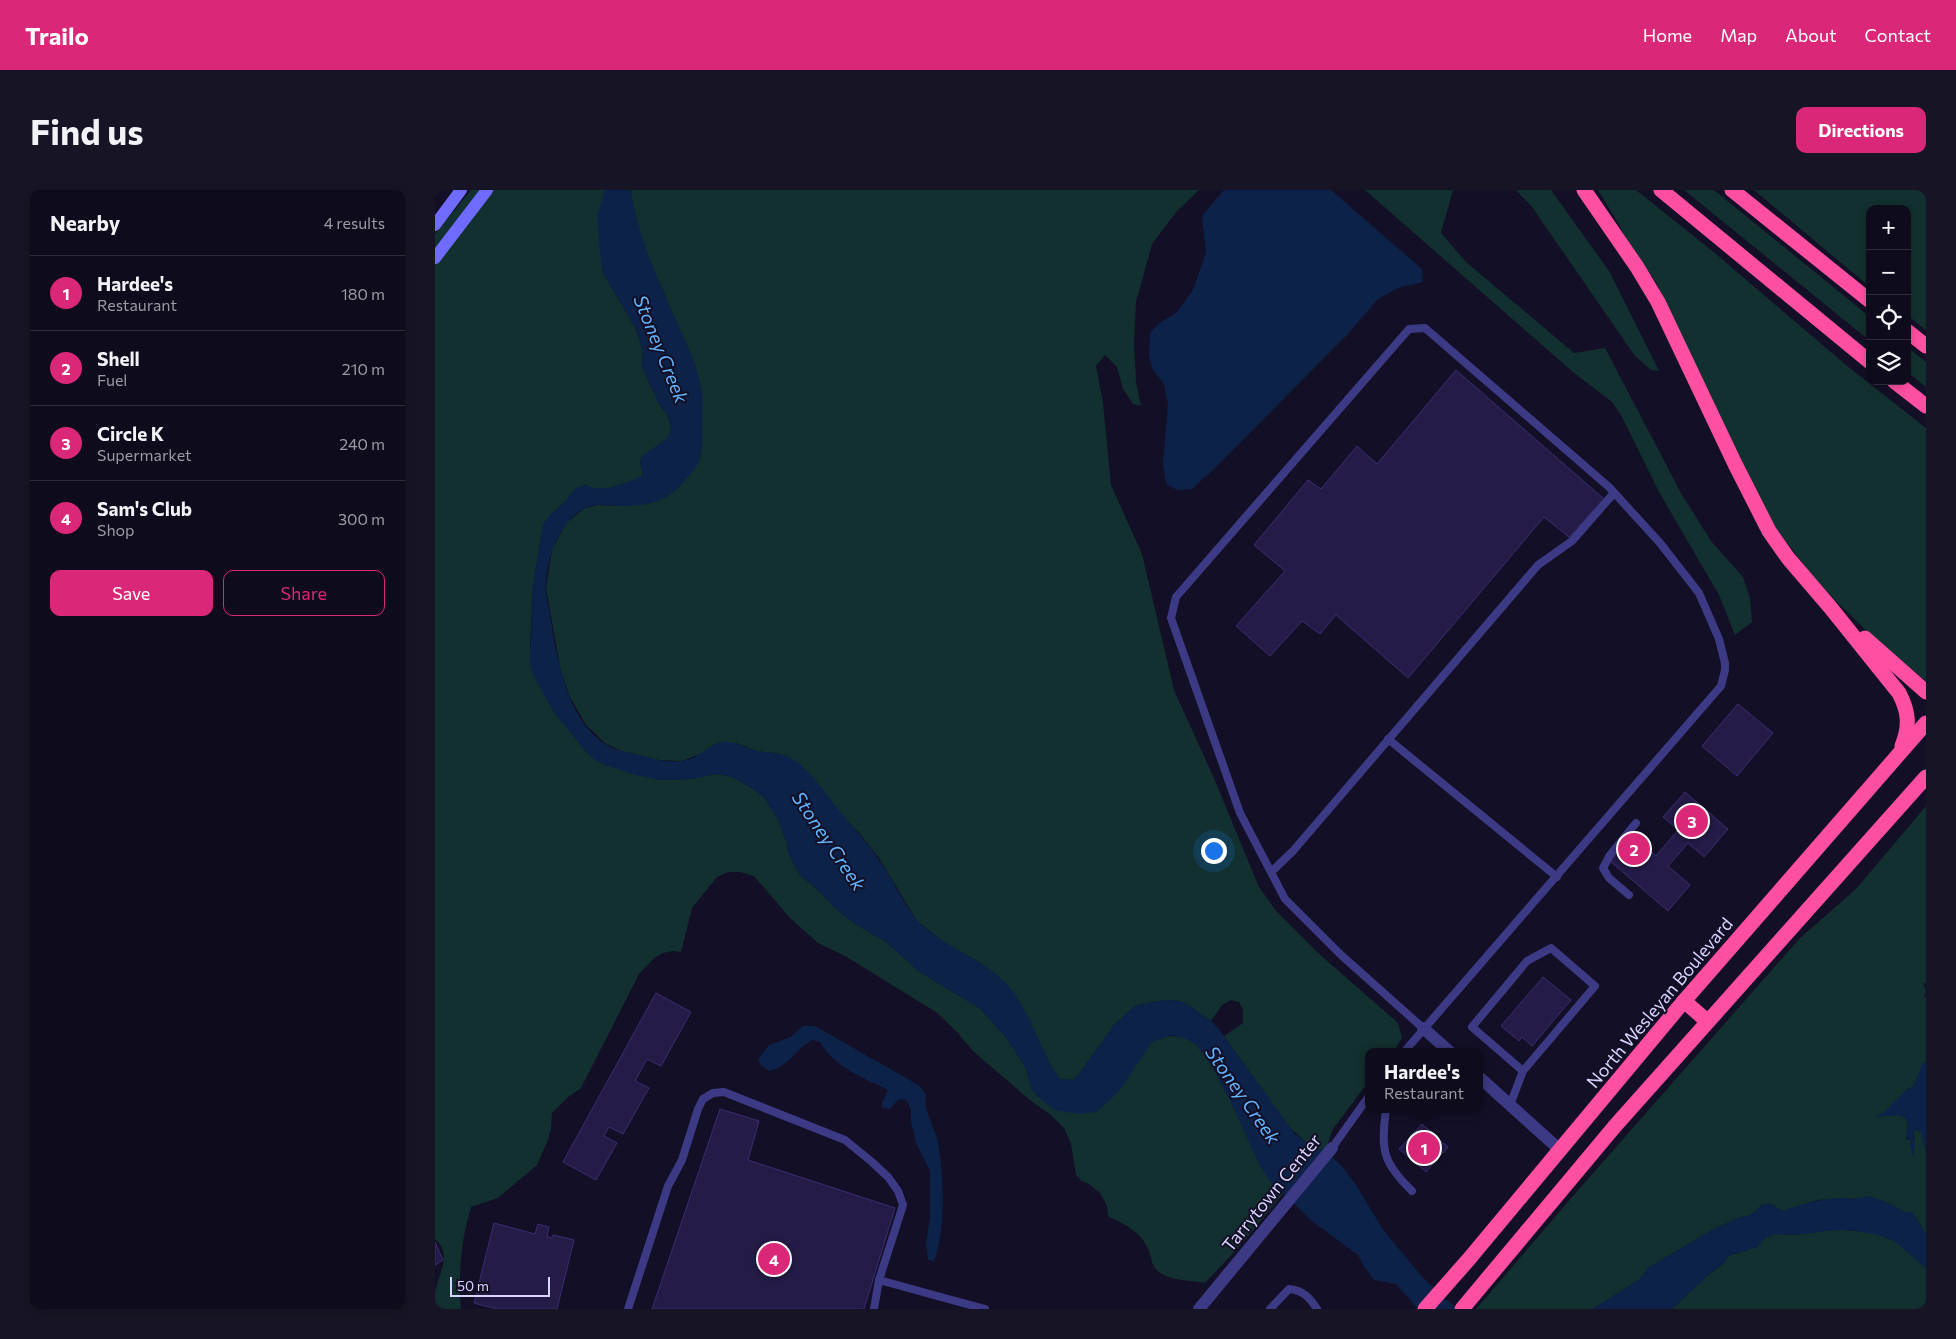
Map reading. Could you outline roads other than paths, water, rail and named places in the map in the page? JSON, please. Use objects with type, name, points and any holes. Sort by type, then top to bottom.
[{"type":"highway","points":[[1584,190],[1637,267],[1658,302],[1769,531],[1788,558],[1888,677],[1899,693],[1906,707],[1908,723],[1907,734],[1897,756]]},
{"type":"highway","points":[[1661,190],[1866,359]]},
{"type":"highway","points":[[1732,190],[1866,298]]},
{"type":"highway","points":[[1911,334],[1926,346]]},
{"type":"highway","points":[[1899,385],[1926,406]]},
{"type":"highway","points":[[1830,607],[1926,692]]},
{"type":"highway","name":"North Wesleyan Boulevard","points":[[1425,1309],[1684,1001],[1926,723]]},
{"type":"highway","points":[[1462,1309],[1615,1126],[1926,777]]},
{"type":"highway","points":[[1684,1001],[1707,1021]]},
{"type":"street","points":[[435,225],[461,190]]},
{"type":"street","points":[[435,258],[487,190]]},
{"type":"street","points":[[1423,1028],[1446,1048]]},
{"type":"street","points":[[1483,1081],[1560,1150]]},
{"type":"street","name":"Tarrytown Center","points":[[1199,1309],[1332,1148]]},
{"type":"lane","points":[[1407,1048],[1721,686],[1725,670],[1719,639],[1699,593],[1660,543],[1614,493],[1425,328],[1409,329],[1176,597],[1171,618],[1240,813],[1285,899],[1340,954],[1423,1028]]},
{"type":"lane","points":[[1271,872],[1298,845],[1538,565],[1572,541],[1614,493]]},
{"type":"lane","points":[[1388,739],[1557,877]]},
{"type":"lane","points":[[1629,895],[1609,878],[1603,868],[1610,855],[1636,823]]},
{"type":"lane","points":[[1510,1105],[1523,1071],[1595,986],[1551,948],[1527,961],[1472,1027],[1523,1071]]},
{"type":"lane","points":[[628,1309],[668,1186],[682,1160],[698,1109],[703,1099],[713,1093],[724,1092],[845,1140],[888,1177],[898,1191],[903,1205],[879,1280],[874,1309]]},
{"type":"lane","name":"Tarrytown Center","points":[[1332,1148],[1365,1102]]},
{"type":"lane","points":[[1385,1113],[1383,1151],[1396,1175],[1412,1191]]},
{"type":"lane","points":[[879,1280],[985,1309]]},
{"type":"lane","points":[[1270,1309],[1289,1289],[1299,1290],[1309,1298],[1317,1309]]},
{"type":"water","name":"Stoney Creek","points":[[605,190],[631,190],[634,208],[650,259],[696,367],[701,384],[702,446],[700,459],[694,470],[679,487],[665,498],[649,504],[596,505],[584,509],[565,526],[552,551],[546,577],[546,589],[557,654],[566,688],[582,720],[592,733],[609,746],[624,752],[662,760],[687,760],[722,742],[734,743],[754,750],[781,754],[792,758],[816,781],[869,846],[918,922],[938,938],[987,967],[1005,982],[1021,1004],[1052,1067],[1060,1079],[1073,1080],[1077,1077],[1114,1025],[1135,1006],[1174,1000],[1185,1003],[1218,1028],[1294,1133],[1309,1145],[1325,1151],[1340,1164],[1355,1183],[1382,1228],[1418,1272],[1437,1292],[1458,1309],[1418,1309],[1396,1284],[1374,1280],[1358,1255],[1312,1221],[1270,1181],[1260,1166],[1210,1062],[1195,1044],[1185,1038],[1172,1035],[1152,1042],[1120,1090],[1096,1112],[1079,1114],[1054,1110],[1038,1097],[1031,1088],[1026,1068],[1008,1040],[981,1009],[920,972],[885,941],[855,924],[799,874],[788,852],[787,843],[778,819],[759,793],[735,778],[724,775],[715,774],[691,779],[660,780],[605,765],[595,760],[586,752],[553,711],[533,675],[530,664],[533,587],[543,524],[576,488],[585,485],[607,488],[643,476],[640,462],[642,456],[668,438],[671,427],[668,416],[658,402],[642,366],[643,351],[636,329],[603,273],[597,216]]},
{"type":"water","points":[[1224,190],[1331,190],[1422,269],[1423,282],[1398,288],[1378,299],[1347,335],[1215,468],[1192,489],[1177,490],[1166,484],[1163,464],[1168,404],[1164,384],[1153,370],[1149,356],[1150,332],[1161,322],[1176,313],[1193,290],[1206,252],[1202,216]]},
{"type":"water","points":[[803,1026],[815,1026],[920,1086],[926,1095],[926,1107],[938,1143],[943,1186],[941,1234],[934,1261],[928,1260],[926,1242],[930,1218],[930,1171],[916,1143],[911,1121],[911,1109],[906,1100],[899,1099],[890,1109],[882,1108],[882,1103],[888,1090],[850,1071],[833,1059],[820,1042],[812,1040],[776,1069],[769,1071],[761,1065],[758,1059],[769,1045],[791,1037]]},
{"type":"water","points":[[1926,1062],[1926,1152],[1922,1134],[1917,1129],[1913,1132],[1915,1145],[1913,1157],[1910,1138],[1906,1140],[1908,1126],[1906,1118],[1899,1115],[1876,1117],[1914,1086],[1922,1064]]},
{"type":"water","points":[[1868,1196],[1886,1202],[1905,1212],[1913,1213],[1926,1234],[1926,1268],[1893,1240],[1878,1235],[1852,1230],[1834,1230],[1795,1235],[1774,1234],[1765,1238],[1757,1247],[1728,1256],[1723,1264],[1707,1276],[1672,1309],[1593,1309],[1639,1280],[1648,1268],[1714,1229],[1741,1217],[1751,1215],[1763,1204],[1773,1205],[1782,1211],[1818,1201]]},
{"type":"place","name":"Circle K","points":[[1692,821]]},
{"type":"place","name":"Shell","points":[[1634,849]]},
{"type":"place","name":"Hardee's","points":[[1424,1148]]},
{"type":"place","name":"Sam's Club","points":[[774,1259]]}]
